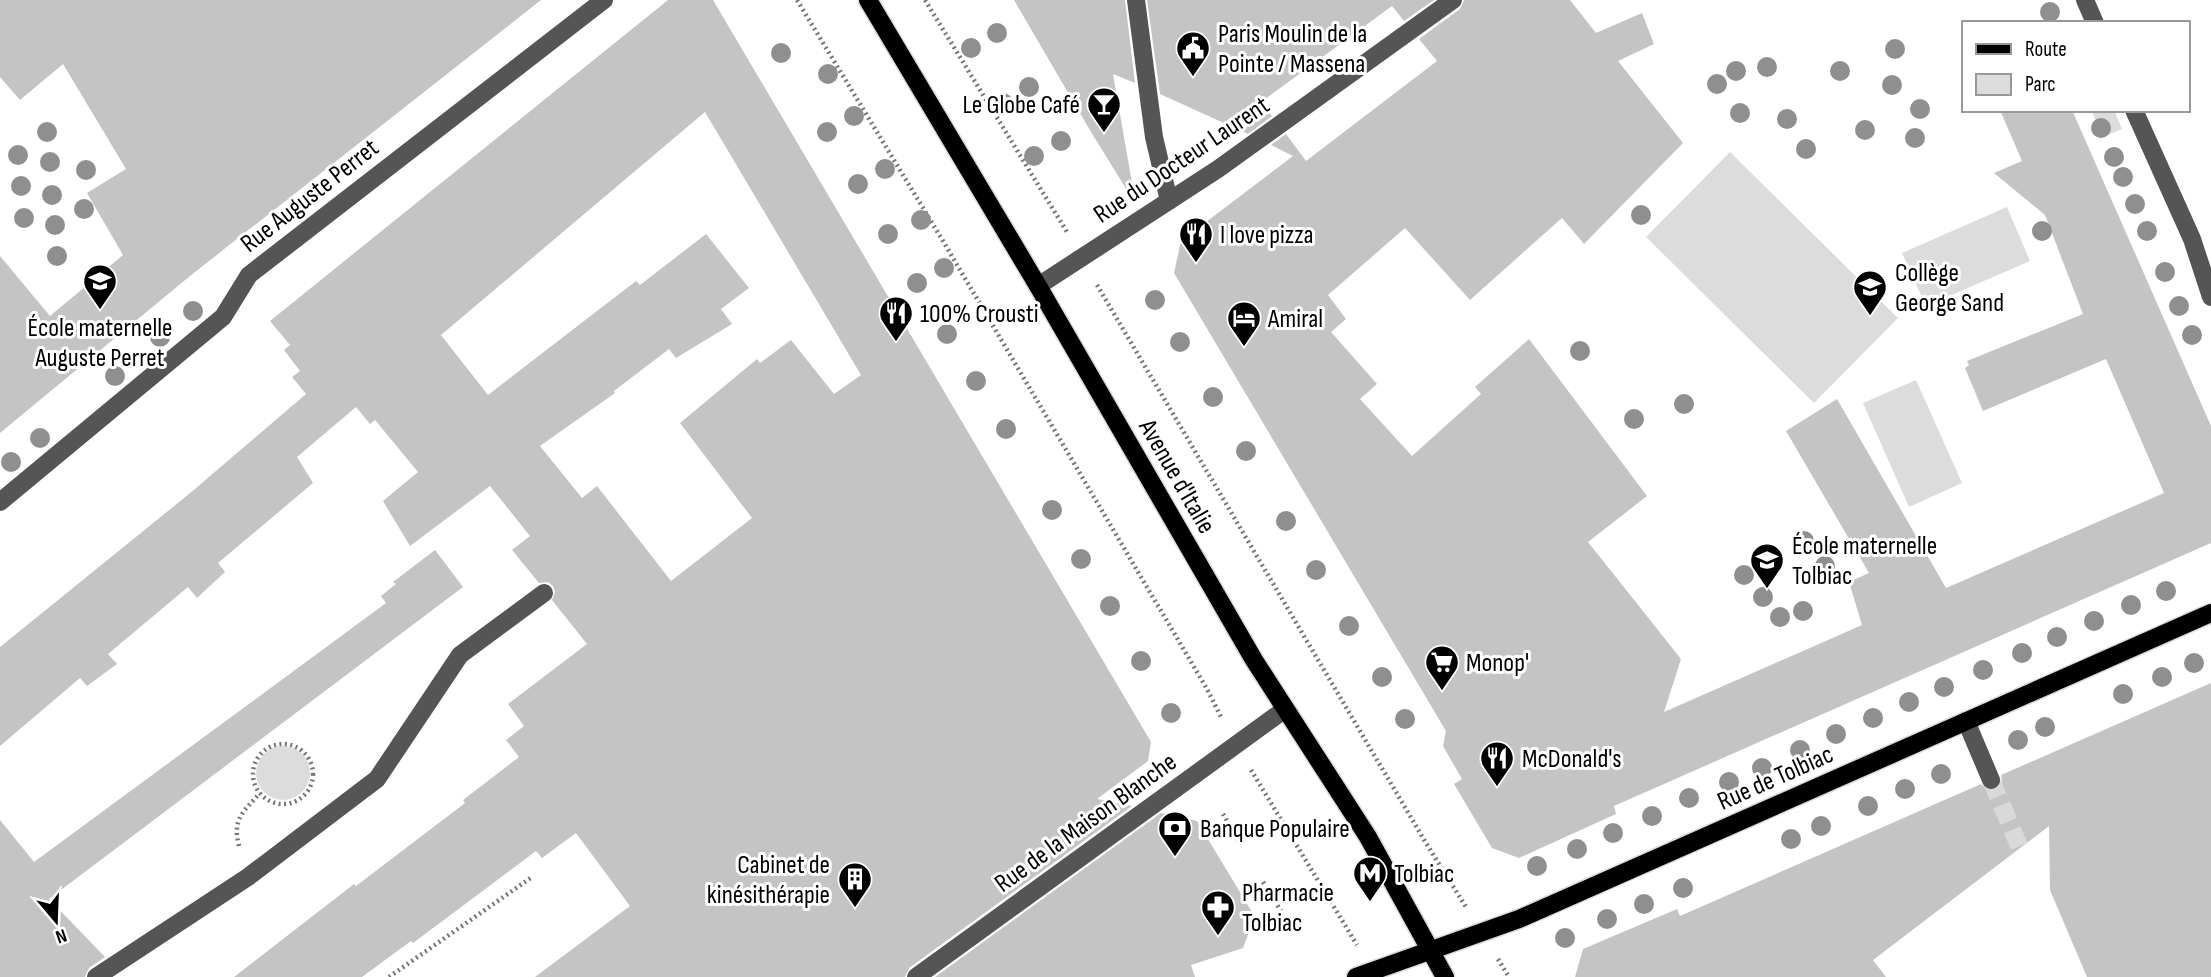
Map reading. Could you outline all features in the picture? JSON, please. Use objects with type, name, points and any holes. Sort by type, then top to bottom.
[{"type":"main road","name":"Avenue d'Italie","points":[[868,0],[1284,710],[1368,837],[1445,977]]},
{"type":"main road","name":"Rue de Tolbiac","points":[[1356,977],[1519,919],[2211,612]]},
{"type":"street","name":"Rue Auguste Perret","points":[[0,502],[223,317],[249,275],[604,0]]},
{"type":"street","points":[[1136,0],[1154,136],[1169,201]]},
{"type":"street","name":"Rue du Docteur Laurent","points":[[1038,286],[1218,169],[1453,0]]},
{"type":"street","points":[[2085,0],[2094,21]]},
{"type":"street","points":[[2135,112],[2192,239],[2211,297]]},
{"type":"street","points":[[96,977],[248,877],[377,779],[460,655],[544,593]]},
{"type":"street","name":"Rue de la Maison Blanche","points":[[916,977],[1284,710]]},
{"type":"street","points":[[1966,721],[1991,780]]},
{"type":"path","points":[[797,0],[950,252],[1222,719]]},
{"type":"path","name":"Avenue d'Italie","points":[[925,0],[1081,258],[1426,843]]},
{"type":"path","points":[[277,744],[290,744],[303,750],[311,760],[314,774],[310,787],[302,797],[290,803],[276,804],[260,793],[255,787],[253,773],[256,760],[264,750],[277,744]]},
{"type":"path","points":[[1254,774],[1354,940]]},
{"type":"path","points":[[248,877],[235,832],[237,819],[260,793]]},
{"type":"path","points":[[1223,814],[1240,843]]},
{"type":"path","points":[[389,977],[532,877]]},
{"type":"path","points":[[1263,882],[1281,911]]},
{"type":"green space","points":[[2092,112],[2115,112],[2122,129],[2103,137]]},
{"type":"green space","points":[[1730,152],[1898,318],[1814,403],[1646,237]]},
{"type":"green space","points":[[2007,207],[2030,261],[1926,306],[1902,253]]},
{"type":"green space","points":[[1916,380],[1962,483],[1909,507],[1863,403]]},
{"type":"green space","points":[[283,746],[302,754],[310,773],[302,792],[283,800],[264,792],[256,773],[264,754]]},
{"type":"building","points":[[0,0],[541,0],[190,276],[0,433],[0,256],[50,316],[123,255],[87,193],[126,169],[63,64],[20,100],[0,77]]},
{"type":"building","points":[[668,0],[713,0],[1151,742],[1148,761],[1097,799],[1132,806],[909,968],[905,977],[535,977],[630,906],[576,833],[542,858],[536,851],[413,943],[411,941],[362,977],[234,977],[465,803],[463,800],[519,757],[506,740],[524,726],[508,704],[587,644],[552,600],[555,592],[553,586],[548,582],[539,583],[512,550],[530,536],[490,486],[410,546],[383,501],[418,472],[375,420],[370,424],[356,407],[297,457],[313,483],[218,563],[225,572],[197,598],[188,587],[108,654],[117,664],[87,686],[80,678],[0,746],[0,647],[189,494],[306,394],[292,377],[300,371],[284,350],[290,345],[270,321]],"holes":[[[705,112],[861,375],[834,394],[791,340],[760,363],[757,359],[680,423],[752,518],[671,581],[597,486],[582,498],[540,446],[615,393],[614,391],[669,349],[676,358],[732,324],[721,309],[749,288],[706,234],[640,285],[636,281],[488,395],[441,335]]]},
{"type":"building","points":[[1014,0],[1125,0],[1135,83],[1113,74],[1135,200],[1091,132]]},
{"type":"building","points":[[1147,0],[1434,0],[1404,21],[1392,6],[1261,102],[1272,116],[1248,134],[1160,94]]},
{"type":"building","points":[[1464,0],[1570,0],[1596,33],[1642,13],[1654,44],[1618,61],[1683,143],[1584,244],[1562,218],[1470,300],[1405,228],[1328,295],[1346,319],[1331,332],[1377,384],[1360,399],[1412,456],[1481,394],[1475,387],[1529,339],[1647,496],[1588,542],[1681,659],[1664,712],[1862,625],[1849,582],[1869,573],[1786,431],[1837,399],[1946,588],[2164,493],[2106,359],[1983,411],[1965,368],[1969,365],[1967,361],[2083,314],[2045,215],[1994,173],[2022,161],[2001,112],[2073,112],[2211,426],[2211,543],[1614,806],[1616,814],[1519,858],[1492,848],[1454,784],[1462,779],[1443,746],[1446,731],[1174,273],[1181,241],[1293,156],[1271,145],[1286,134],[1306,161],[1437,61],[1419,39],[1460,9]]},
{"type":"building","points":[[435,550],[463,587],[49,899],[105,957],[89,968],[85,977],[0,977],[0,820],[34,862],[386,603],[381,596],[396,584],[393,582]]},
{"type":"building","points":[[2211,683],[2211,977],[2087,977],[2050,890],[2049,826],[1873,960],[1886,977],[1575,977],[1583,949],[1677,909],[1680,916],[1981,784],[1989,791],[1996,790],[2002,782],[2001,775]]},
{"type":"building","points":[[1161,813],[1197,821],[1255,917],[1243,948],[1191,965],[1195,977],[935,977]]},
{"type":"tunnel","points":[[1991,780],[2020,848]]},
{"type":"place","name":"Paris Moulin de la Pointe / Massena","points":[[1193,78]]},
{"type":"place","name":"Le Globe Café","points":[[1104,134]]},
{"type":"place","name":"I love pizza","points":[[1196,264]]},
{"type":"place","name":"École maternelle Auguste Perret","points":[[100,311]]},
{"type":"place","name":"Collège George Sand","points":[[1870,317]]},
{"type":"place","name":"100% Crousti","points":[[896,343]]},
{"type":"place","name":"Amiral","points":[[1244,348]]},
{"type":"place","name":"École maternelle Tolbiac","points":[[1767,590]]},
{"type":"place","name":"Monop'","points":[[1442,692]]},
{"type":"place","name":"McDonald's","points":[[1497,788]]},
{"type":"place","name":"Banque Populaire","points":[[1175,858]]},
{"type":"place","name":"Tolbiac","points":[[1370,903]]},
{"type":"place","name":"Cabinet de kinésithérapie","points":[[855,909]]},
{"type":"place","name":"Pharmacie Tolbiac","points":[[1218,937]]}]
